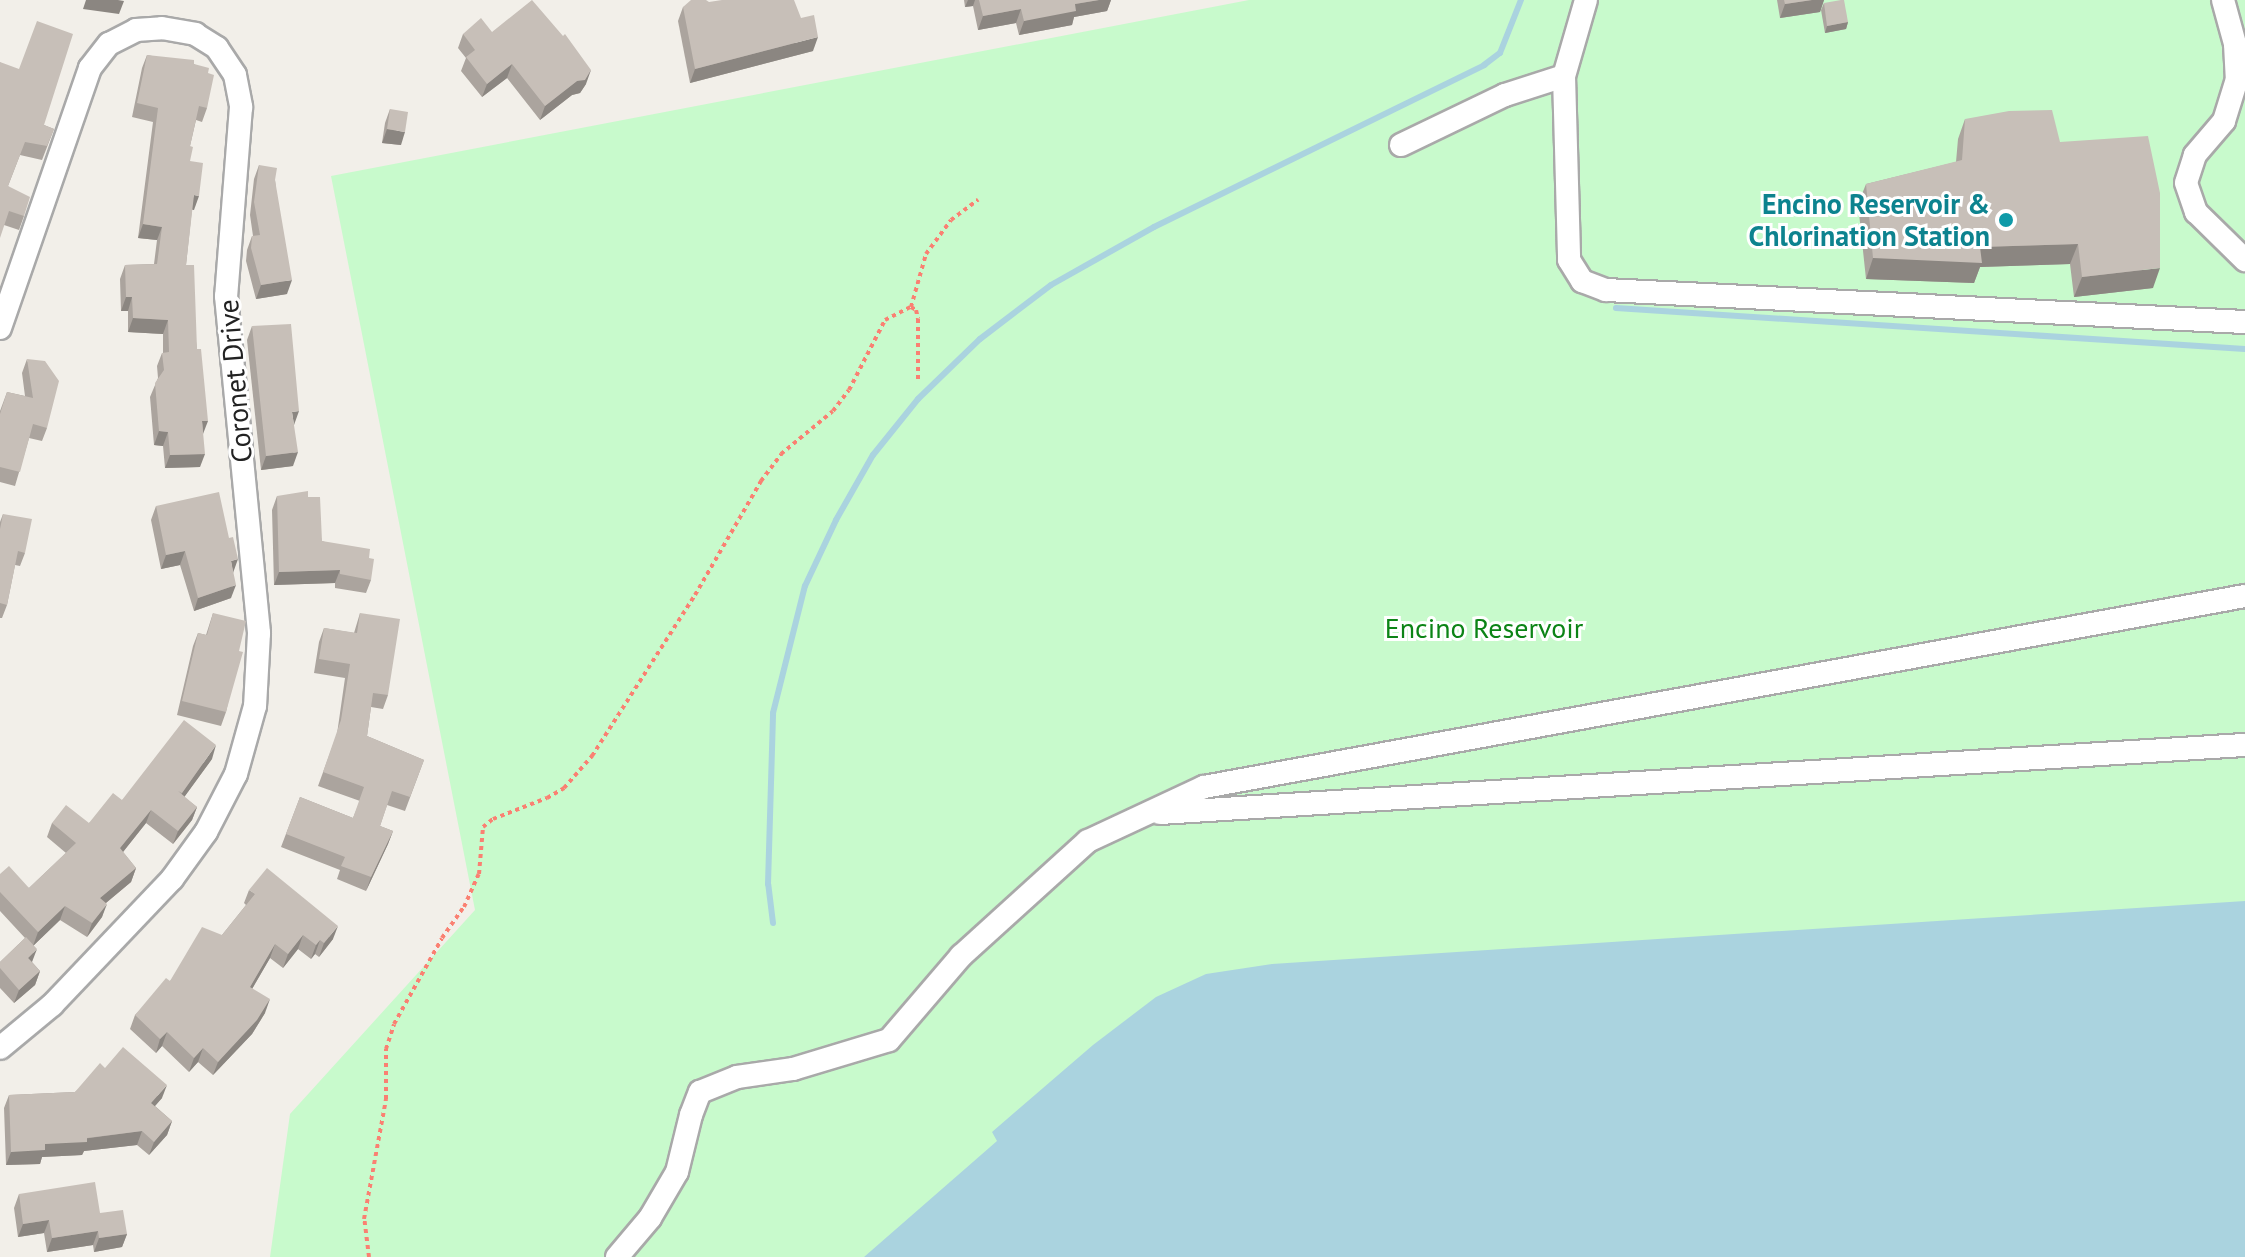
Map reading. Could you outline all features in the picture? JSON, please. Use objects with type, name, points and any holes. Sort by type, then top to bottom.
[{"type":"street","points":[[1586,0],[1564,76],[1569,260],[1582,281],[1606,290],[2245,322]]},
{"type":"street","points":[[2223,0],[2235,44],[2237,79],[2224,121],[2195,155],[2186,183],[2196,212],[2245,260]]},
{"type":"street","name":"Coronet Drive","points":[[0,328],[90,68],[109,44],[136,30],[162,28],[195,34],[217,48],[235,75],[241,107],[226,296],[259,633],[255,706],[236,774],[206,832],[172,879],[52,1005],[0,1048]]},
{"type":"street","points":[[1401,145],[1505,95],[1564,76]]},
{"type":"street","points":[[617,1257],[650,1218],[677,1172],[700,1092],[737,1077],[793,1069],[889,1040],[961,956],[1088,841],[1204,787],[2245,596]]},
{"type":"street","points":[[1143,815],[2245,745]]},
{"type":"path","points":[[369,1257],[364,1219],[386,1099],[386,1049],[394,1024],[442,938],[464,907],[479,874],[483,827],[493,819],[564,788],[592,756],[695,595],[761,481],[781,454],[833,411],[849,390],[885,320],[911,307],[926,254],[951,220],[978,200]]},
{"type":"path","points":[[911,307],[916,310],[918,319],[918,382]]},
{"type":"green space","name":"Encino Reservoir","points":[[1249,0],[2245,0],[2245,1257],[270,1257],[290,1114],[475,910],[331,176]]},
{"type":"water","points":[[2245,901],[2245,1257],[864,1257],[997,1141],[992,1132],[1093,1045],[1156,997],[1206,974],[1272,964]]},
{"type":"building","points":[[532,0],[563,36],[565,34],[591,70],[585,80],[577,81],[545,106],[512,64],[487,84],[466,57],[475,50],[463,34],[481,18],[492,32]]},
{"type":"building","points":[[691,0],[794,0],[801,18],[814,15],[818,37],[695,69],[683,7]]},
{"type":"building","points":[[979,0],[1099,0],[1075,4],[1076,11],[1024,21],[1021,9],[983,16]]},
{"type":"building","points":[[1784,0],[1812,0],[1785,4]]},
{"type":"building","points":[[1844,0],[1848,22],[1827,26],[1824,3]]},
{"type":"building","points":[[37,21],[73,34],[44,125],[54,129],[47,146],[25,142],[8,186],[30,197],[24,216],[9,211],[0,238],[0,62],[19,69]]},
{"type":"building","points":[[147,55],[194,60],[194,64],[209,68],[208,73],[214,75],[207,108],[199,106],[190,146],[193,147],[190,161],[203,163],[199,196],[194,195],[186,265],[194,265],[197,349],[201,349],[208,421],[202,421],[205,454],[170,455],[168,432],[159,431],[155,383],[164,370],[162,353],[169,352],[168,320],[133,318],[132,297],[126,297],[125,265],[157,264],[162,227],[143,224],[158,108],[137,103]]},
{"type":"building","points":[[390,109],[408,112],[405,132],[387,129]]},
{"type":"building","name":"Encino Reservoir & Chlorination Station","points":[[2052,110],[2060,142],[2148,136],[2160,193],[2160,268],[2082,277],[2078,244],[1980,247],[1982,263],[1873,258],[1866,184],[1962,160],[1965,119],[2009,111]]},
{"type":"building","points":[[259,165],[277,168],[275,180],[292,280],[261,285],[251,248],[252,236],[260,235],[254,202]]},
{"type":"building","points":[[291,324],[299,411],[292,412],[298,452],[266,456],[252,326]]},
{"type":"building","points":[[27,359],[45,361],[59,381],[47,428],[33,424],[20,472],[0,467],[0,414],[7,392],[33,398]]},
{"type":"building","points":[[308,491],[308,497],[320,497],[322,541],[370,549],[369,558],[374,559],[371,580],[340,574],[340,570],[279,572],[277,496]]},
{"type":"building","points":[[219,492],[229,538],[233,537],[238,559],[231,561],[236,585],[198,598],[185,551],[166,555],[156,506]]},
{"type":"building","points":[[3,514],[32,519],[25,553],[18,551],[7,605],[0,603],[0,529]]},
{"type":"building","points":[[213,613],[246,621],[239,651],[243,652],[226,712],[182,701],[198,633],[207,635]]},
{"type":"building","points":[[360,613],[400,619],[388,695],[373,693],[367,736],[424,760],[410,797],[392,791],[380,826],[393,831],[371,877],[341,866],[345,857],[286,834],[300,797],[353,818],[364,787],[323,772],[341,720],[350,664],[319,659],[324,628],[357,633]]},
{"type":"building","points":[[184,720],[216,745],[182,793],[178,791],[197,807],[178,831],[151,810],[120,848],[136,868],[100,898],[107,904],[92,923],[65,906],[38,932],[0,892],[0,874],[9,866],[29,888],[76,843],[52,823],[66,805],[89,823],[113,793],[122,800]]},
{"type":"building","points":[[267,868],[338,926],[324,943],[320,940],[316,945],[303,935],[288,954],[275,944],[250,987],[270,999],[257,1020],[218,1062],[203,1048],[194,1058],[167,1032],[160,1039],[135,1015],[166,978],[170,981],[202,927],[222,935],[255,894],[249,890]]},
{"type":"building","points":[[26,937],[37,949],[28,958],[40,971],[19,990],[0,968],[0,962]]},
{"type":"building","points":[[123,1047],[167,1085],[151,1103],[172,1121],[154,1142],[142,1131],[87,1138],[87,1142],[45,1144],[45,1150],[11,1152],[9,1095],[75,1092],[100,1063],[105,1068]]},
{"type":"building","points":[[95,1182],[100,1213],[123,1210],[127,1234],[99,1238],[98,1231],[52,1238],[49,1220],[23,1224],[19,1194]]},
{"type":"waterway","points":[[773,923],[768,884],[773,713],[805,586],[836,520],[873,455],[918,399],[980,339],[1051,285],[1154,227],[1484,65],[1500,53],[1521,0]]},
{"type":"waterway","points":[[1616,308],[2245,349]]},
{"type":"place","name":"Encino Reservoir & Chlorination Station","points":[[2006,220]]}]
